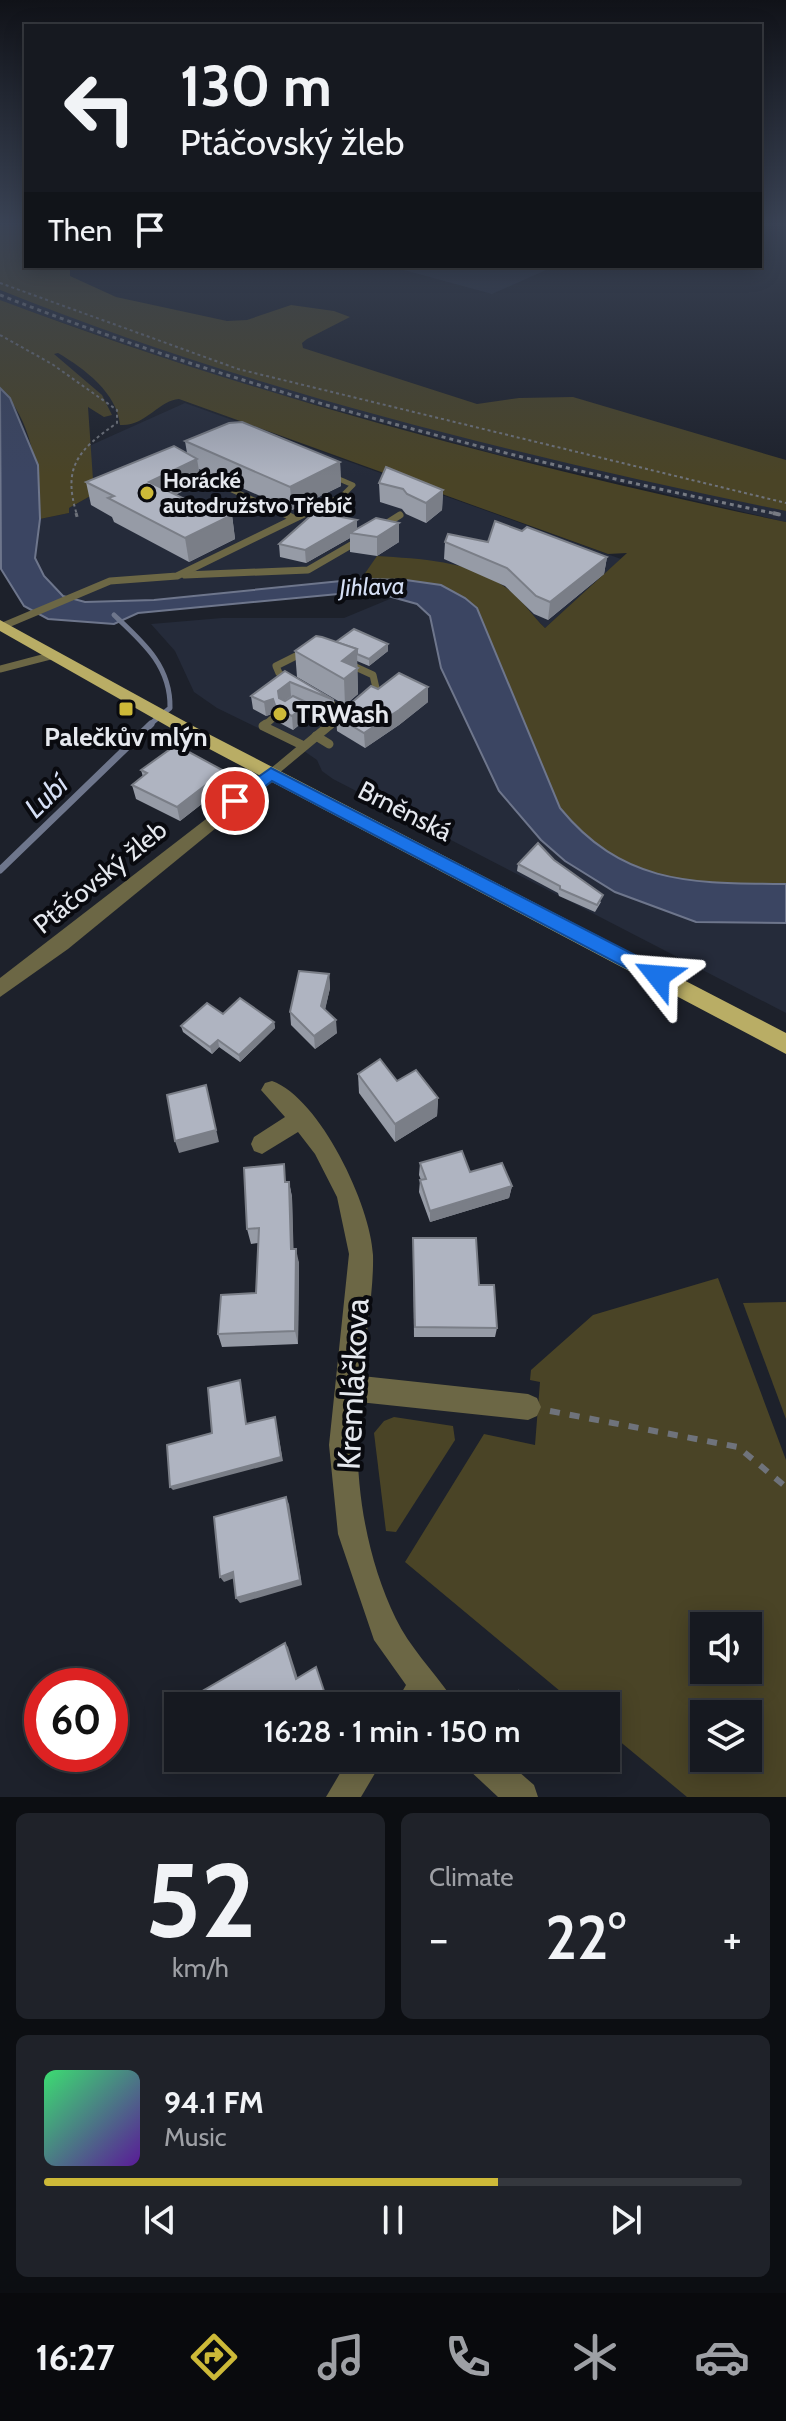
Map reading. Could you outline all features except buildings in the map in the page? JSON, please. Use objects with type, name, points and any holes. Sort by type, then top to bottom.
[{"type":"main road","name":"Brněnská","points":[[2,626],[189,731],[786,1044]]},
{"type":"street","name":"Ptáčovský žleb","points":[[0,989],[61,944],[271,774]]},
{"type":"street","name":"Kremláčkova","points":[[272,1090],[301,1118],[323,1147],[348,1195],[361,1254],[342,1445],[352,1534],[385,1629],[420,1692]]},
{"type":"street","points":[[262,1144],[301,1118]]},
{"type":"street","points":[[348,1388],[528,1407]]},
{"type":"street","points":[[342,1797],[359,1772]]},
{"type":"street","points":[[494,1772],[522,1797]]},
{"type":"lane","points":[[183,468],[293,518]]},
{"type":"lane","points":[[177,576],[342,496],[353,485],[326,474]]},
{"type":"lane","points":[[377,529],[400,515]]},
{"type":"lane","points":[[2,626],[110,581],[308,570],[366,536]]},
{"type":"lane","points":[[300,687],[279,673],[276,666],[302,652],[311,652]]},
{"type":"lane","points":[[0,669],[54,655]]},
{"type":"lane","points":[[271,774],[345,712],[368,698],[376,688],[373,675],[334,658]]},
{"type":"lane","points":[[312,693],[345,712]]},
{"type":"lane","points":[[294,702],[333,722]]},
{"type":"lane","points":[[272,719],[263,726],[304,746]]},
{"type":"lane","points":[[316,736],[329,744]]},
{"type":"path","points":[[72,309],[238,369],[786,503]]},
{"type":"path","points":[[0,335],[52,364],[117,410],[117,423],[85,444],[73,460],[70,497],[78,520]]},
{"type":"path","points":[[528,1407],[738,1447],[786,1487]]},
{"type":"shaded area","points":[[0,309],[24,309],[193,367],[388,426],[586,477],[786,522],[786,884],[690,880],[635,866],[609,853],[584,834],[560,808],[477,608],[406,580],[361,579],[377,556],[460,566],[505,587],[545,628],[627,553],[608,554],[179,399],[172,400],[137,422],[120,425],[118,413],[106,392],[89,374],[58,353],[54,354],[102,395],[112,415],[104,417],[88,407],[94,494],[69,508],[69,513],[40,519],[32,449],[20,416],[0,388]]},
{"type":"shaded area","points":[[23,309],[50,309],[250,377],[509,447],[786,511],[786,522],[500,455],[237,383]]},
{"type":"shaded area","points":[[49,309],[171,309],[227,321],[247,320],[280,309],[334,311],[350,317],[307,339],[302,343],[303,348],[477,404],[519,398],[573,397],[786,460],[786,511],[588,468],[388,418],[289,390]]},
{"type":"shaded area","points":[[185,403],[621,559],[545,628],[505,586],[378,556],[361,579],[154,600],[85,602],[63,596],[44,576],[35,558],[40,519],[69,513],[69,508],[94,494],[89,446]]},
{"type":"shaded area","points":[[397,596],[418,604],[430,616],[441,668],[499,791],[541,840],[565,861],[615,892],[696,922],[786,923],[786,1013],[333,779],[322,771],[317,760],[301,749],[217,708],[194,692],[175,651],[151,624],[222,618],[344,618]]},
{"type":"shaded area","points":[[718,1278],[786,1460],[786,1797],[687,1797],[620,1742],[620,1692],[561,1692],[405,1562],[484,1434],[535,1445],[540,1382],[530,1380],[531,1370],[593,1315]]},
{"type":"shaded area","points":[[786,1302],[786,1419],[743,1303]]},
{"type":"shaded area","points":[[394,1417],[453,1426],[455,1440],[396,1532],[386,1531],[374,1433],[384,1421]]},
{"type":"water","name":"Jihlava","points":[[0,388],[10,398],[38,465],[40,519],[35,558],[44,576],[63,596],[85,602],[154,600],[361,579],[441,585],[477,608],[560,808],[584,834],[609,853],[662,875],[720,883],[786,884],[786,923],[696,922],[615,892],[565,861],[541,840],[499,791],[441,668],[430,616],[417,604],[370,591],[138,613],[114,624],[48,619],[24,606],[1,569]]},
{"type":"waterway","name":"Lubí","points":[[114,615],[145,645],[166,680],[170,708],[148,726]]},
{"type":"waterway","name":"Lubí","points":[[0,870],[151,724]]},
{"type":"railway","points":[[37,309],[191,364],[386,422],[584,472],[778,514]]},
{"type":"railway","points":[[773,513],[778,514]]},
{"type":"railway","points":[[778,514],[782,515]]},
{"type":"railway","points":[[778,514],[786,516]]},
{"type":"place","name":"Horácké autodružstvo Třebíč","points":[[147,493]]},
{"type":"place","name":"Palečkův mlýn","points":[[126,709]]},
{"type":"place","name":"TRWash","points":[[280,714]]},
{"type":"route","points":[[235,801],[271,774],[658,976]]}]
